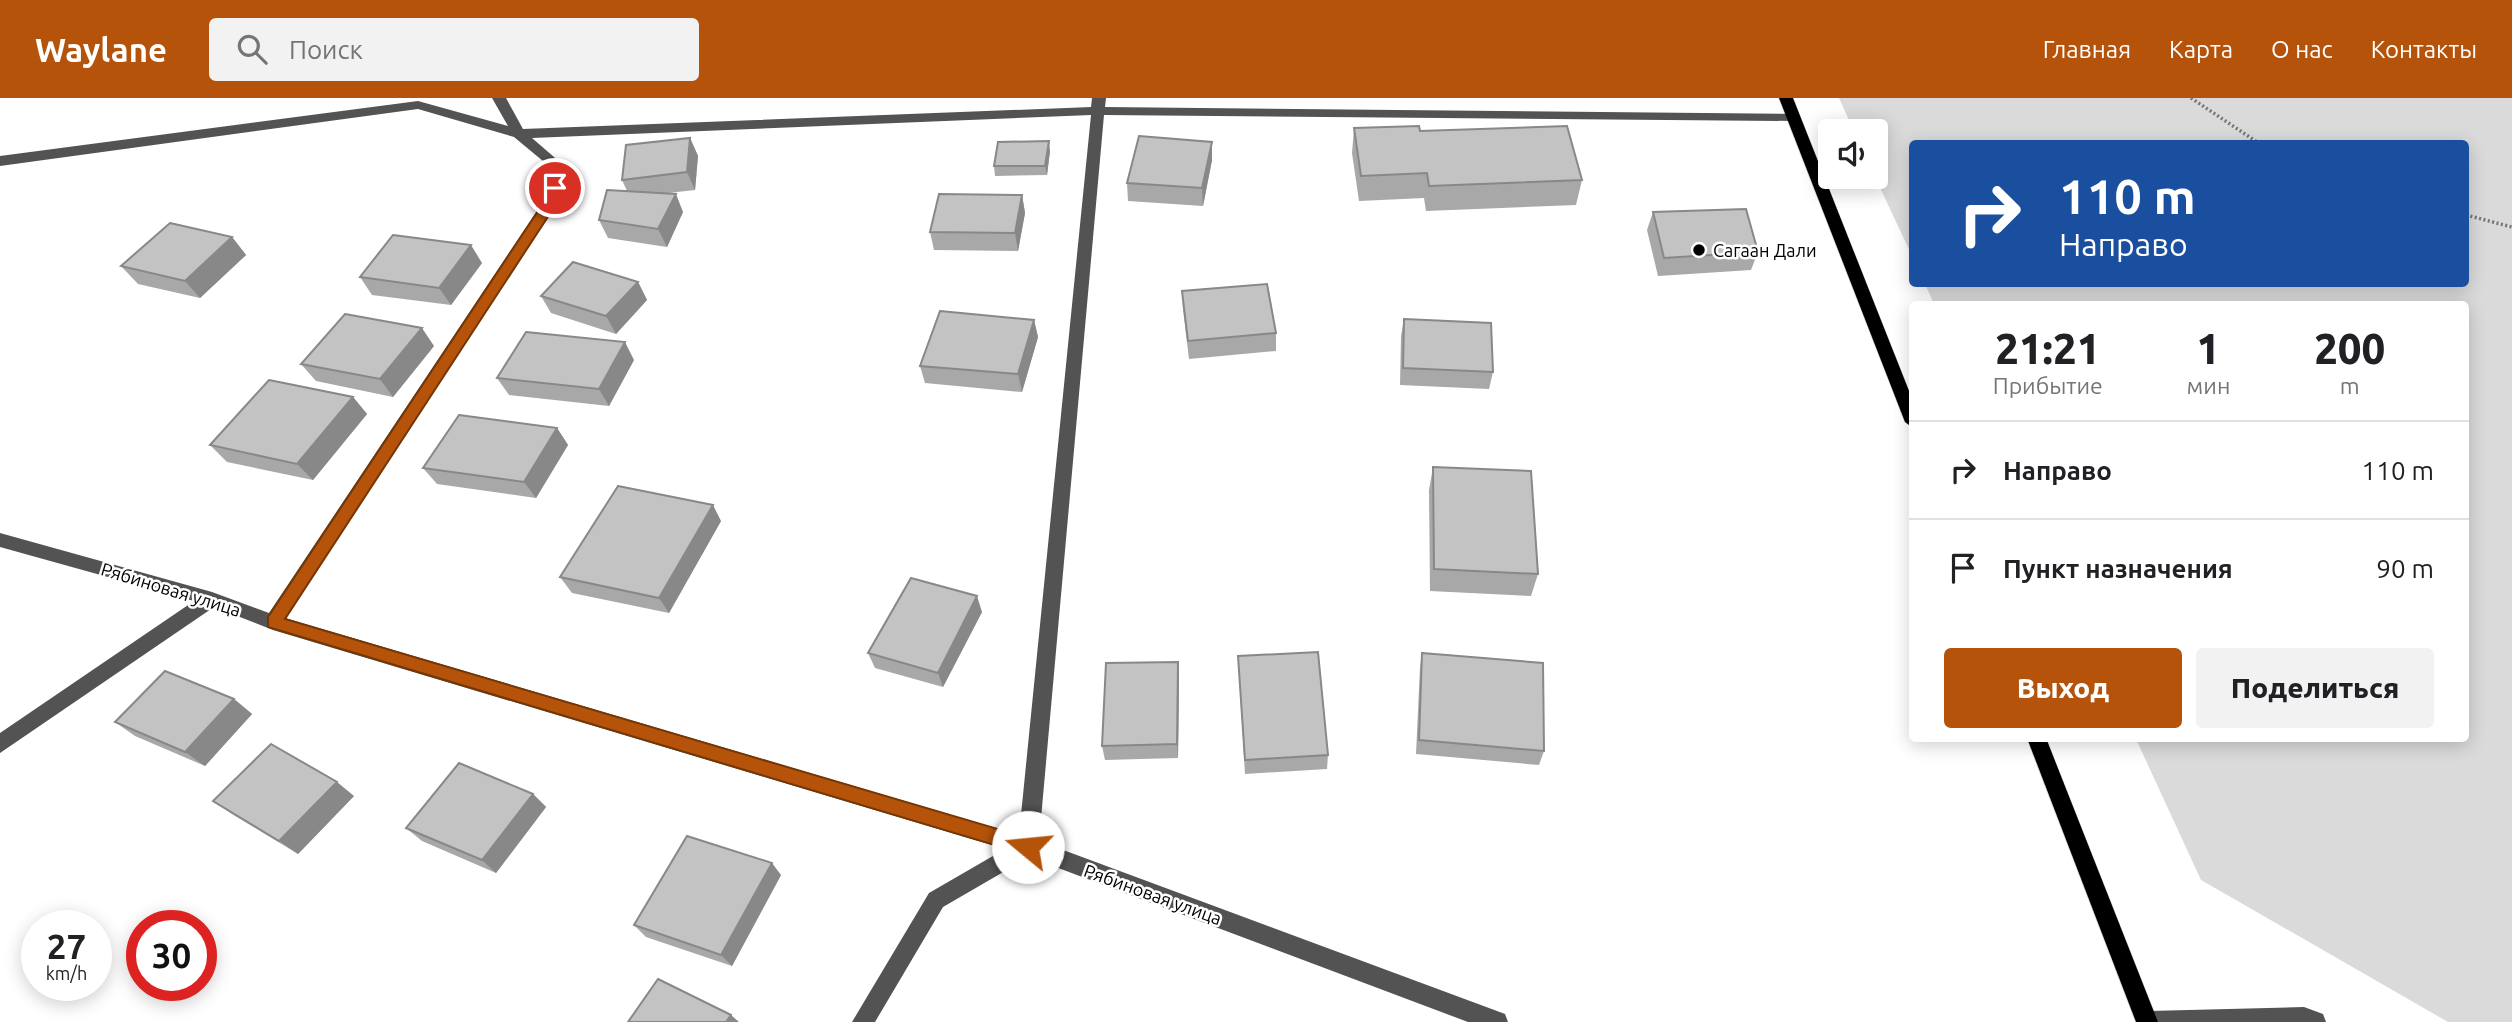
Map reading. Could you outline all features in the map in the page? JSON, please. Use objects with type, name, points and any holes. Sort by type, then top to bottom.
[{"type":"main road","points":[[1786,98],[1909,412]]},
{"type":"main road","points":[[2038,742],[2148,1022]]},
{"type":"street","points":[[273,622],[548,206],[562,170],[519,134],[499,98]]},
{"type":"street","points":[[863,1022],[936,900],[1028,847],[1098,104]]},
{"type":"street","points":[[0,161],[418,105],[519,134],[1098,104],[1794,117]]},
{"type":"street","name":"Рябиновая улица","points":[[0,540],[212,598],[273,622],[1028,847],[1497,1022]]},
{"type":"street","points":[[0,744],[212,598]]},
{"type":"street","points":[[2148,1022],[2304,1018],[2315,1022]]},
{"type":"path","points":[[2191,98],[2253,140]]},
{"type":"path","points":[[2469,216],[2512,228]]},
{"type":"shaded area","points":[[1839,98],[2512,98],[2512,1022],[2448,1022],[2201,880],[2137,742],[2469,742],[2469,301],[1933,301],[1926,287],[2469,287],[2469,140],[1909,140],[1909,249],[1881,189],[1888,189],[1888,119],[1849,119]]},
{"type":"building","points":[[1419,126],[1420,131],[1567,126],[1582,180],[1429,186],[1427,173],[1361,176],[1354,128]]},
{"type":"building","points":[[1139,136],[1212,142],[1202,188],[1127,183]]},
{"type":"building","points":[[690,138],[687,172],[622,180],[626,145]]},
{"type":"building","points":[[1049,141],[1045,166],[994,166],[998,142]]},
{"type":"building","points":[[607,190],[676,194],[658,229],[599,220]]},
{"type":"building","points":[[939,194],[1022,195],[1015,233],[930,232]]},
{"type":"building","points":[[1746,209],[1758,252],[1664,258],[1653,212]]},
{"type":"building","points":[[170,223],[232,237],[185,281],[121,266]]},
{"type":"building","points":[[393,235],[471,245],[439,288],[360,277]]},
{"type":"building","points":[[573,262],[638,282],[606,316],[541,296]]},
{"type":"building","points":[[1267,284],[1276,333],[1188,341],[1182,291]]},
{"type":"building","points":[[940,311],[1034,320],[1018,374],[920,366]]},
{"type":"building","points":[[345,314],[422,328],[380,379],[301,364]]},
{"type":"building","points":[[1404,319],[1491,323],[1493,372],[1403,368]]},
{"type":"building","points":[[526,332],[625,342],[599,389],[497,378]]},
{"type":"building","points":[[269,380],[353,397],[297,464],[210,445]]},
{"type":"building","points":[[459,415],[557,428],[524,482],[423,468]]},
{"type":"building","points":[[1433,467],[1531,471],[1538,574],[1434,569]]},
{"type":"building","points":[[618,486],[713,505],[659,598],[560,577]]},
{"type":"building","points":[[911,578],[977,596],[938,673],[868,653]]},
{"type":"building","points":[[1318,652],[1328,755],[1245,760],[1238,656]]},
{"type":"building","points":[[1422,653],[1543,663],[1544,751],[1419,740]]},
{"type":"building","points":[[1178,662],[1177,744],[1102,746],[1106,663]]},
{"type":"building","points":[[165,671],[234,699],[185,752],[115,722]]},
{"type":"building","points":[[271,744],[337,782],[279,841],[213,801]]},
{"type":"building","points":[[459,763],[533,794],[482,860],[406,828]]},
{"type":"building","points":[[687,836],[772,863],[721,955],[634,925]]},
{"type":"building","points":[[658,979],[731,1015],[726,1022],[628,1022]]},
{"type":"place","name":"Сагаан Дали","points":[[1699,250]]},
{"type":"route","points":[[555,188],[548,206],[273,622],[1028,847]]}]
